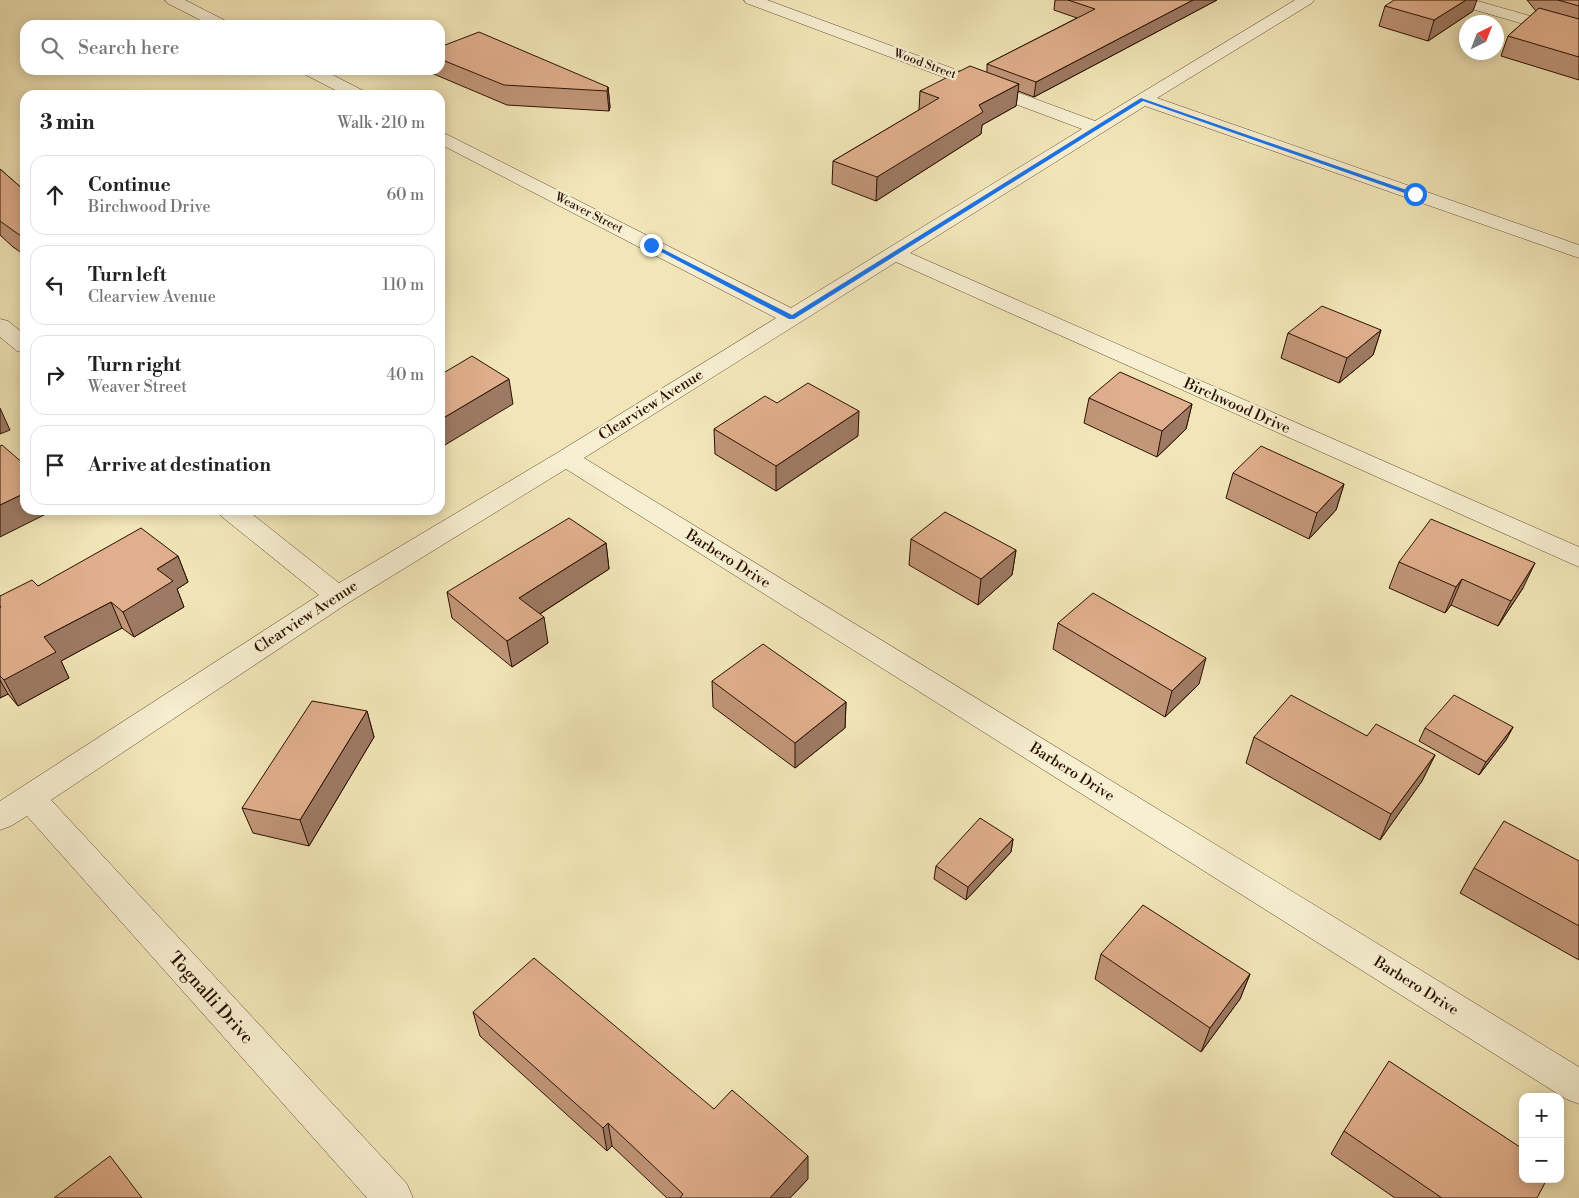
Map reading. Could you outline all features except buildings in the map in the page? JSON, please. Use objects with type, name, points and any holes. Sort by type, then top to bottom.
[{"type":"street","points":[[173,0],[212,20]]},
{"type":"street","name":"Wood Street","points":[[752,0],[1097,128]]},
{"type":"street","points":[[777,9],[799,0]]},
{"type":"street","name":"Clearview Avenue","points":[[0,817],[338,596],[566,458],[1143,99],[1306,0]]},
{"type":"street","points":[[1457,0],[1579,36]]},
{"type":"street","points":[[320,75],[348,90]]},
{"type":"street","points":[[1143,99],[1579,252]]},
{"type":"street","name":"Weaver Street","points":[[445,140],[792,317]]},
{"type":"street","name":"Birchwood Drive","points":[[895,254],[1579,558]]},
{"type":"street","points":[[0,326],[20,342]]},
{"type":"street","name":"Barbero Drive","points":[[566,458],[1579,1087]]},
{"type":"street","points":[[236,515],[338,596]]},
{"type":"street","name":"Tognalli Drive","points":[[29,798],[393,1198]]},
{"type":"route","points":[[651,245],[792,317],[1143,99],[1415,194]]}]
